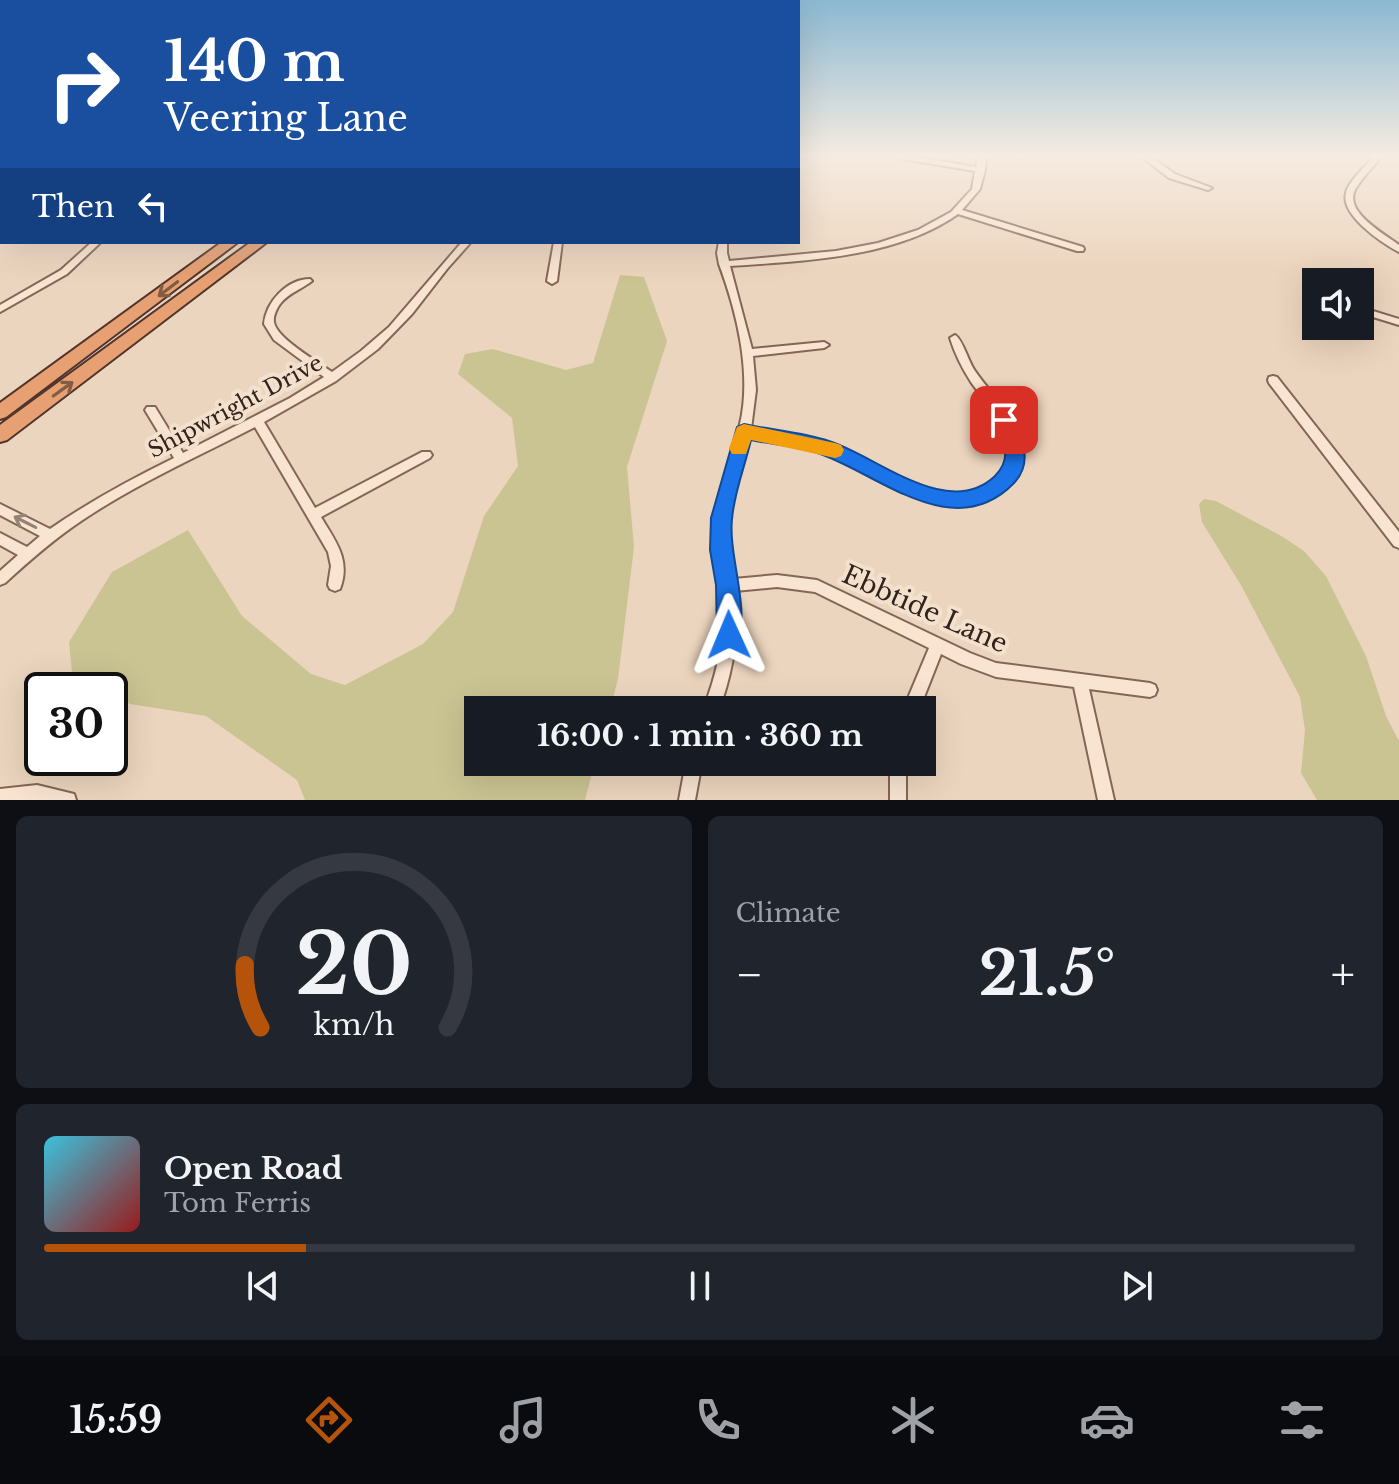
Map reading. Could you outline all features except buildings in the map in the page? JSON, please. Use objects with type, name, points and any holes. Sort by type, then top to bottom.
[{"type":"highway","points":[[0,412],[228,244]]},
{"type":"highway","points":[[0,435],[257,244]]},
{"type":"street","points":[[724,264],[829,255],[878,247],[922,232],[956,211],[972,194]]},
{"type":"street","points":[[1350,194],[1349,203],[1359,219],[1399,249]]},
{"type":"street","points":[[956,211],[1080,249]]},
{"type":"street","points":[[0,309],[64,272],[95,244]]},
{"type":"street","name":"Shipwright Drive","points":[[0,579],[49,535],[99,501],[332,378],[392,330],[463,244]]},
{"type":"street","points":[[552,281],[558,244]]},
{"type":"street","points":[[715,696],[727,655],[730,614],[721,550],[721,518],[744,432],[751,381],[724,264],[723,244]]},
{"type":"street","points":[[307,281],[282,295],[271,310],[269,324],[278,338],[332,378]]},
{"type":"street","points":[[1374,314],[1399,322]]},
{"type":"street","points":[[744,432],[833,450],[922,494],[955,499],[982,495],[995,489],[1011,473],[1015,444],[1008,427],[966,370],[955,338]]},
{"type":"street","points":[[747,353],[824,345]]},
{"type":"street","points":[[1273,380],[1399,542]]},
{"type":"street","points":[[151,410],[180,458]]},
{"type":"street","points":[[257,420],[336,558],[335,585]]},
{"type":"street","points":[[314,515],[426,455]]},
{"type":"street","points":[[0,509],[49,535]]},
{"type":"street","points":[[0,539],[27,553]]},
{"type":"street","name":"Ebbtide Lane","points":[[728,585],[777,581],[817,586],[937,646],[996,670],[1150,690]]},
{"type":"street","points":[[917,696],[937,646]]},
{"type":"street","points":[[1080,683],[1106,800]]},
{"type":"street","points":[[687,800],[691,776]]},
{"type":"street","points":[[898,776],[898,800]]},
{"type":"street","points":[[0,797],[37,793],[68,800]]},
{"type":"shaded area","points":[[620,275],[644,277],[667,341],[627,467],[634,547],[614,696],[464,696],[464,776],[591,776],[585,800],[305,800],[297,780],[206,716],[128,703],[128,672],[72,672],[69,642],[112,572],[188,530],[242,616],[311,674],[345,685],[423,644],[453,612],[484,516],[518,466],[512,418],[458,374],[465,354],[493,349],[566,370],[593,363]]},
{"type":"shaded area","points":[[1204,499],[1216,501],[1283,537],[1304,551],[1326,576],[1366,656],[1386,716],[1399,741],[1399,800],[1317,800],[1301,773],[1305,730],[1300,697],[1242,587],[1202,522],[1199,504]]},
{"type":"slow traffic","points":[[739,448],[744,432],[835,450]]},
{"type":"route","points":[[729,635],[730,614],[721,550],[721,518],[744,432],[826,447],[908,489],[936,498],[955,499],[982,495],[995,489],[1011,473],[1015,444],[1004,420]]}]
